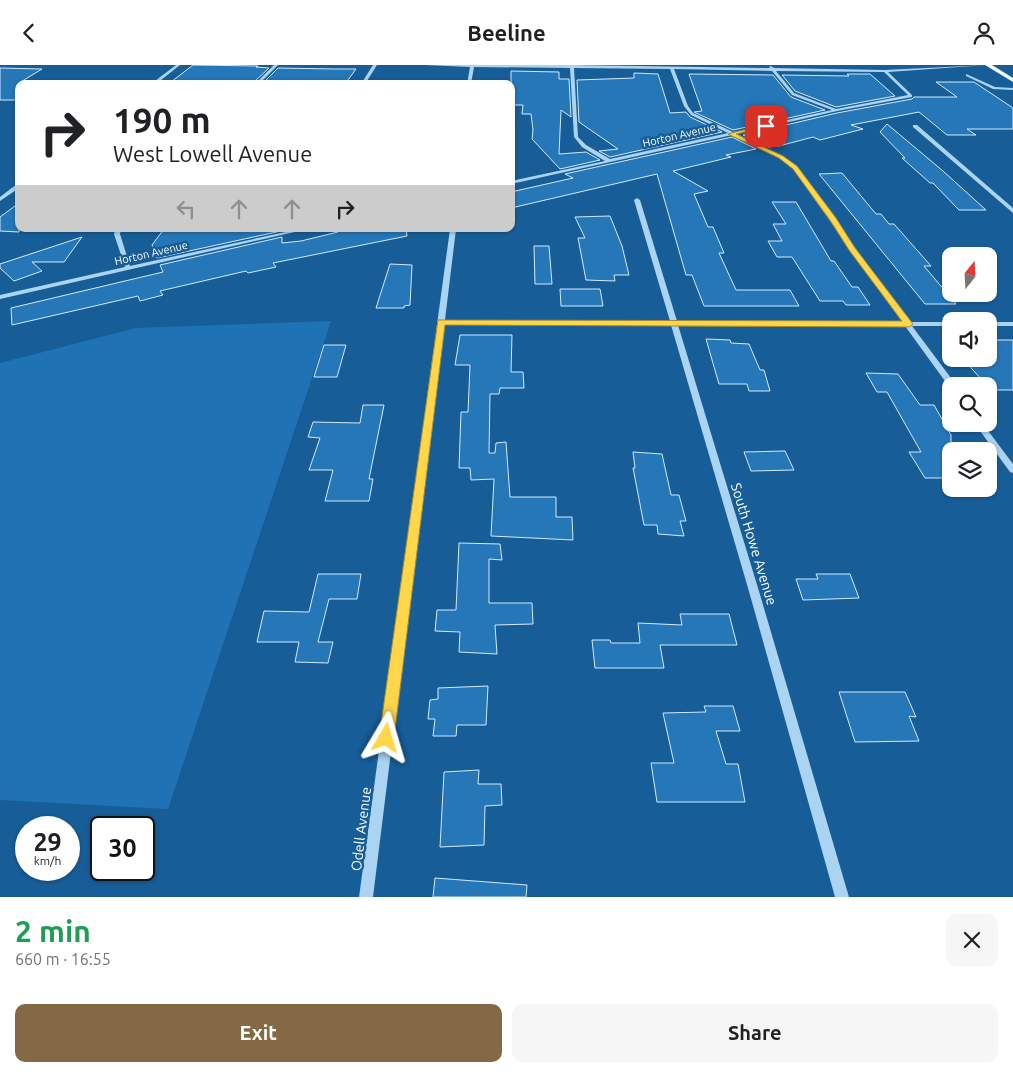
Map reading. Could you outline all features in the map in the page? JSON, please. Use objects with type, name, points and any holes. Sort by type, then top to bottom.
[{"type":"main road","points":[[986,65],[1012,78]]},
{"type":"street","points":[[157,80],[178,65]]},
{"type":"street","points":[[261,80],[276,65]]},
{"type":"street","points":[[365,80],[374,65]]},
{"type":"street","points":[[427,65],[885,71],[986,65]]},
{"type":"street","points":[[769,65],[793,94],[837,110]]},
{"type":"street","points":[[470,80],[472,66]]},
{"type":"street","points":[[572,66],[576,137],[584,146],[609,161]]},
{"type":"street","points":[[672,69],[690,111],[702,120],[781,157],[795,168],[947,377]]},
{"type":"street","points":[[885,71],[911,96]]},
{"type":"street","points":[[967,75],[994,88],[1013,89]]},
{"type":"street","name":"Horton Avenue","points":[[515,182],[837,110],[911,96]]},
{"type":"street","points":[[914,126],[1013,211]]},
{"type":"street","points":[[0,199],[15,188]]},
{"type":"street","name":"South Howe Avenue","points":[[637,200],[750,578],[842,897]]},
{"type":"street","points":[[117,232],[128,268]]},
{"type":"street","name":"Horton Avenue","points":[[0,297],[290,232]]},
{"type":"street","name":"Odell Avenue","points":[[366,897],[452,232]]},
{"type":"street","points":[[441,322],[942,324]]},
{"type":"street","points":[[997,324],[1013,324]]},
{"type":"street","points":[[985,432],[1013,470]]},
{"type":"shaded area","points":[[331,321],[168,809],[0,800],[0,363],[136,328]]},
{"type":"building","points":[[193,65],[258,66],[256,67],[269,68],[256,80],[174,80]]},
{"type":"building","points":[[0,68],[42,69],[24,80],[15,80],[15,100],[0,100]]},
{"type":"building","points":[[278,68],[356,69],[348,80],[266,80]]},
{"type":"building","points":[[511,71],[559,72],[559,79],[569,79],[571,117],[561,110],[559,154],[586,152],[600,160],[560,169],[532,139],[531,114],[522,114],[523,105],[515,105],[515,80],[511,80]]},
{"type":"building","points":[[634,73],[658,74],[670,113],[686,112],[690,117],[722,132],[610,157],[599,151],[618,149],[579,122],[577,80],[634,78]]},
{"type":"building","points":[[689,74],[773,75],[791,97],[825,110],[733,130],[694,112],[702,111]]},
{"type":"building","points":[[847,74],[870,74],[895,96],[836,107],[795,91],[782,75],[849,76]]},
{"type":"building","points":[[936,82],[974,82],[1013,108],[1013,129],[967,129],[976,135],[947,135],[919,112],[851,125],[863,129],[820,140],[813,137],[779,146],[768,147],[743,135],[837,113],[912,99],[914,97],[957,97]]},
{"type":"building","points":[[887,124],[986,210],[959,210],[933,183],[930,183],[902,158],[905,158],[880,132]]},
{"type":"building","points":[[732,137],[756,149],[726,155],[731,157],[673,171],[708,191],[694,194],[708,227],[713,227],[724,253],[719,253],[736,290],[790,290],[799,306],[704,306],[692,275],[686,275],[657,174],[515,207],[515,191],[573,178],[565,174]]},
{"type":"building","points":[[842,173],[876,214],[881,214],[889,224],[894,224],[931,266],[924,266],[942,287],[942,303],[956,304],[925,304],[819,174]]},
{"type":"building","points":[[772,202],[796,202],[831,261],[834,261],[852,287],[858,287],[870,305],[846,305],[843,301],[820,301],[792,257],[777,257],[768,241],[782,241],[773,224],[786,224]]},
{"type":"building","points":[[15,206],[15,232],[0,231],[0,217]]},
{"type":"building","points":[[610,216],[622,246],[629,275],[614,275],[615,281],[586,280],[578,238],[585,238],[575,217]]},
{"type":"building","points":[[162,232],[276,232],[157,258],[152,245]]},
{"type":"building","points":[[338,232],[406,232],[407,236],[273,263],[276,267],[248,273],[246,271],[160,291],[163,295],[140,301],[138,296],[12,325],[11,308],[163,272],[160,265],[282,237],[282,243],[301,241]]},
{"type":"building","points":[[82,237],[64,262],[32,262],[42,271],[14,281],[0,268],[0,264]]},
{"type":"building","points":[[534,246],[549,246],[552,284],[535,284]]},
{"type":"building","points":[[390,264],[412,265],[410,305],[404,306],[404,308],[376,308]]},
{"type":"building","points":[[560,289],[600,289],[603,306],[561,306]]},
{"type":"building","points":[[460,335],[512,335],[511,372],[523,372],[524,388],[500,388],[499,394],[490,394],[489,453],[495,453],[496,443],[506,442],[510,497],[556,497],[556,517],[572,517],[573,540],[491,536],[494,479],[471,480],[470,468],[459,468],[461,412],[468,412],[470,365],[455,365]]},
{"type":"building","points":[[706,339],[730,340],[731,343],[749,344],[760,370],[764,370],[770,391],[749,391],[747,384],[719,384]]},
{"type":"building","points":[[997,340],[1013,340],[1013,390],[997,390],[997,377],[979,377],[970,367],[997,367]]},
{"type":"building","points":[[324,345],[346,345],[337,377],[314,377]]},
{"type":"building","points":[[866,373],[898,374],[920,405],[934,405],[942,419],[942,432],[949,432],[951,435],[951,442],[942,442],[942,478],[925,478],[909,452],[921,452],[887,392],[877,392]]},
{"type":"building","points":[[363,405],[384,405],[369,479],[373,479],[369,501],[325,501],[333,470],[309,470],[320,438],[308,437],[313,422],[360,423]]},
{"type":"building","points":[[785,451],[794,470],[751,471],[744,452]]},
{"type":"building","points":[[633,452],[662,454],[671,495],[679,495],[686,521],[680,521],[684,536],[658,534],[657,525],[644,525],[633,468],[635,468]]},
{"type":"building","points":[[459,543],[500,544],[502,560],[489,559],[489,603],[532,603],[533,624],[495,625],[497,654],[459,652],[460,632],[435,631],[437,610],[456,610]]},
{"type":"building","points":[[318,574],[361,574],[357,599],[329,599],[318,642],[333,642],[328,663],[295,662],[299,642],[257,642],[264,611],[309,612]]},
{"type":"building","points":[[816,574],[850,574],[859,598],[803,600],[796,579],[818,579]]},
{"type":"building","points":[[680,614],[729,614],[737,645],[660,645],[664,668],[595,668],[592,640],[610,640],[611,643],[640,643],[638,623],[682,625]]},
{"type":"building","points":[[488,686],[486,725],[457,725],[456,736],[433,736],[435,719],[428,719],[430,700],[438,699],[438,688]]},
{"type":"building","points":[[839,692],[905,692],[916,717],[909,716],[919,741],[855,742]]},
{"type":"building","points":[[704,706],[733,706],[740,731],[716,731],[726,764],[738,764],[745,802],[657,802],[651,763],[674,763],[663,713],[706,712]]},
{"type":"building","points":[[479,770],[478,784],[501,784],[502,805],[485,806],[484,845],[440,847],[444,772]]},
{"type":"building","points":[[435,878],[527,885],[526,897],[433,897]]},
{"type":"route","points":[[386,738],[441,322],[909,324],[852,249],[833,219],[795,168],[772,152],[731,134],[766,126]]}]
